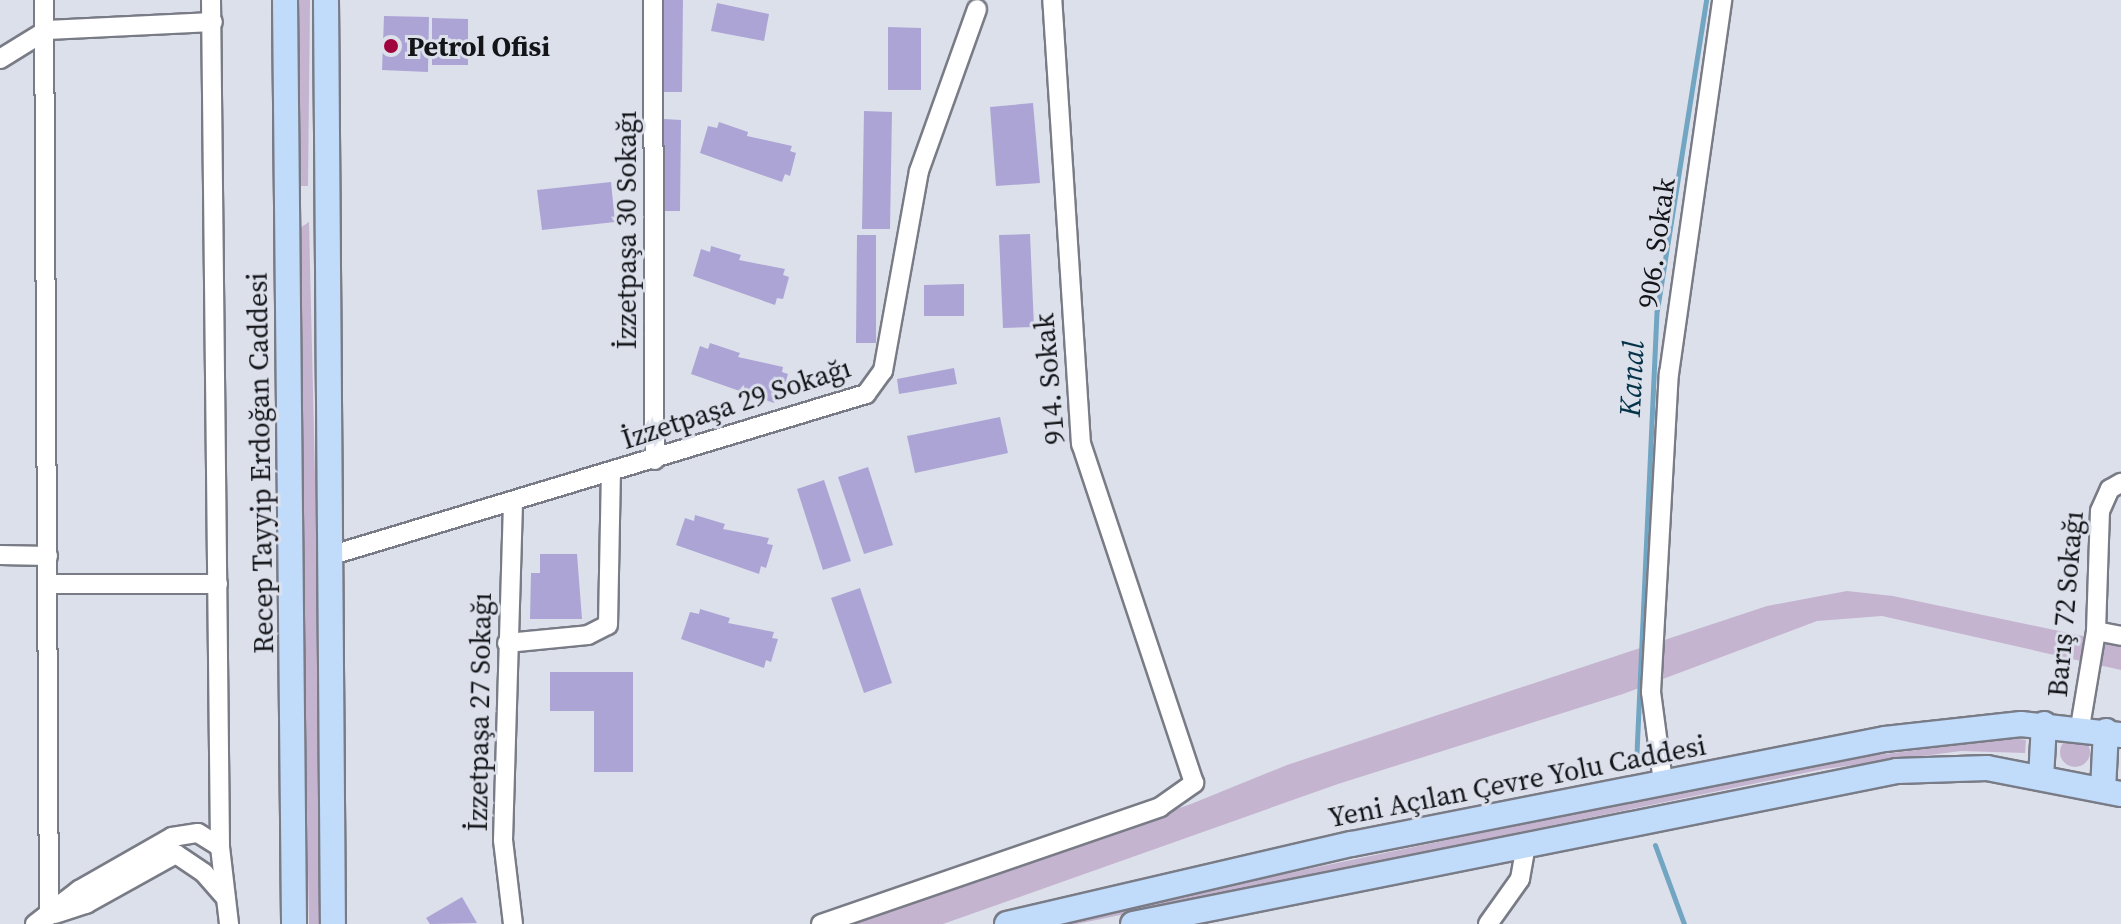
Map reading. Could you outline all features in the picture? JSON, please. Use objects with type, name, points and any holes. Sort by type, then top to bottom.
[{"type":"main road","name":"Recep Tayyip Erdoğan Caddesi","points":[[285,0],[294,924]]},
{"type":"main road","points":[[326,0],[333,924]]},
{"type":"main road","points":[[2041,778],[2044,724]]},
{"type":"main road","name":"Yeni Açılan Çevre Yolu Caddesi","points":[[1007,924],[1352,844],[1885,739],[2044,724],[2114,733],[2112,792],[1961,766],[1897,771],[1133,924]]},
{"type":"street","points":[[42,920],[48,584],[47,30],[44,0]]},
{"type":"street","points":[[211,0],[220,847],[229,924]]},
{"type":"street","name":"İzzetpaşa 30 Sokağı","points":[[653,0],[655,460]]},
{"type":"street","name":"914. Sokak","points":[[821,924],[1160,807],[1194,783],[1081,444],[1052,0]]},
{"type":"street","name":"906. Sokak","points":[[1663,782],[1651,692],[1669,374],[1722,0]]},
{"type":"street","name":"İzzetpaşa 29 Sokağı","points":[[329,556],[855,401],[876,385],[919,171],[977,9]]},
{"type":"street","points":[[0,59],[47,30],[213,22]]},
{"type":"street","points":[[507,643],[588,635],[608,625],[611,473]]},
{"type":"street","name":"Barış 72 Sokağı","points":[[2080,727],[2096,631],[2100,511],[2115,486]]},
{"type":"street","name":"İzzetpaşa 27 Sokağı","points":[[513,501],[503,840],[513,924]]},
{"type":"street","points":[[0,555],[48,556]]},
{"type":"street","points":[[48,584],[218,584]]},
{"type":"street","points":[[2096,631],[2121,636]]},
{"type":"street","points":[[42,920],[79,890],[172,837],[198,833],[220,847]]},
{"type":"street","points":[[1488,924],[1520,879],[1526,844]]},
{"type":"street","points":[[42,920],[86,904],[176,854],[204,873],[227,900]]},
{"type":"shaded area","points":[[296,0],[310,0],[308,186],[298,186]]},
{"type":"shaded area","points":[[309,222],[322,924],[309,924],[297,230]]},
{"type":"shaded area","points":[[1847,591],[1893,596],[2121,644],[2121,670],[1882,616],[1817,621],[1623,694],[1338,784],[943,924],[845,924],[1191,804],[1287,765],[1767,606]]},
{"type":"shaded area","points":[[2075,737],[2086,741],[2090,752],[2086,763],[2075,767],[2064,763],[2060,752],[2064,741]]},
{"type":"shaded area","points":[[2013,738],[2026,740],[2025,753],[1961,751],[1824,769],[1077,924],[1045,924],[1821,762]]},
{"type":"building","points":[[664,0],[683,0],[682,92],[663,92]]},
{"type":"building","points":[[717,3],[769,14],[764,41],[711,31]]},
{"type":"building","points":[[384,16],[429,17],[428,72],[382,70]]},
{"type":"building","points":[[432,18],[468,19],[468,65],[432,65]]},
{"type":"building","points":[[888,27],[921,28],[921,90],[888,90]]},
{"type":"building","points":[[1033,103],[1040,183],[996,186],[990,107]]},
{"type":"building","points":[[864,111],[892,112],[890,229],[862,229]]},
{"type":"building","points":[[664,119],[681,120],[680,211],[663,211]]},
{"type":"building","points":[[719,122],[748,132],[747,136],[792,146],[790,151],[796,153],[790,176],[785,174],[782,182],[700,153],[708,126],[717,128]]},
{"type":"building","points":[[611,182],[615,222],[542,230],[537,190]]},
{"type":"building","points":[[1030,234],[1034,327],[1003,328],[999,235]]},
{"type":"building","points":[[857,235],[876,235],[876,343],[856,343]]},
{"type":"building","points":[[711,246],[741,255],[739,260],[785,269],[783,275],[789,277],[783,299],[777,298],[775,305],[693,276],[701,249],[710,252]]},
{"type":"building","points":[[964,284],[964,316],[924,316],[924,285]]},
{"type":"building","points":[[710,343],[740,353],[738,357],[783,367],[782,372],[788,374],[781,397],[776,395],[774,403],[691,374],[700,346],[708,349]]},
{"type":"building","points":[[954,368],[957,384],[899,394],[897,379]]},
{"type":"building","points":[[1000,417],[1008,453],[915,473],[907,436]]},
{"type":"building","points":[[868,467],[893,545],[864,554],[838,477]]},
{"type":"building","points":[[824,480],[851,561],[823,570],[797,489]]},
{"type":"building","points":[[695,515],[725,524],[723,529],[769,538],[767,544],[773,545],[766,568],[761,566],[759,574],[676,545],[685,518],[694,521]]},
{"type":"building","points":[[540,554],[577,554],[582,619],[530,619],[531,573],[540,573]]},
{"type":"building","points":[[860,588],[892,683],[864,693],[831,598]]},
{"type":"building","points":[[700,609],[730,618],[728,623],[774,632],[772,638],[778,639],[771,662],[766,660],[764,668],[681,639],[690,612],[699,614]]},
{"type":"building","points":[[550,672],[633,672],[633,772],[594,772],[594,711],[550,711]]},
{"type":"building","points":[[462,897],[477,923],[430,924],[426,918]]},
{"type":"waterway","name":"Kanal","points":[[1636,764],[1657,310],[1706,0]]},
{"type":"waterway","name":"Kanal","points":[[1655,845],[1684,924]]},
{"type":"place","name":"Petrol Ofisi","points":[[391,46]]}]
